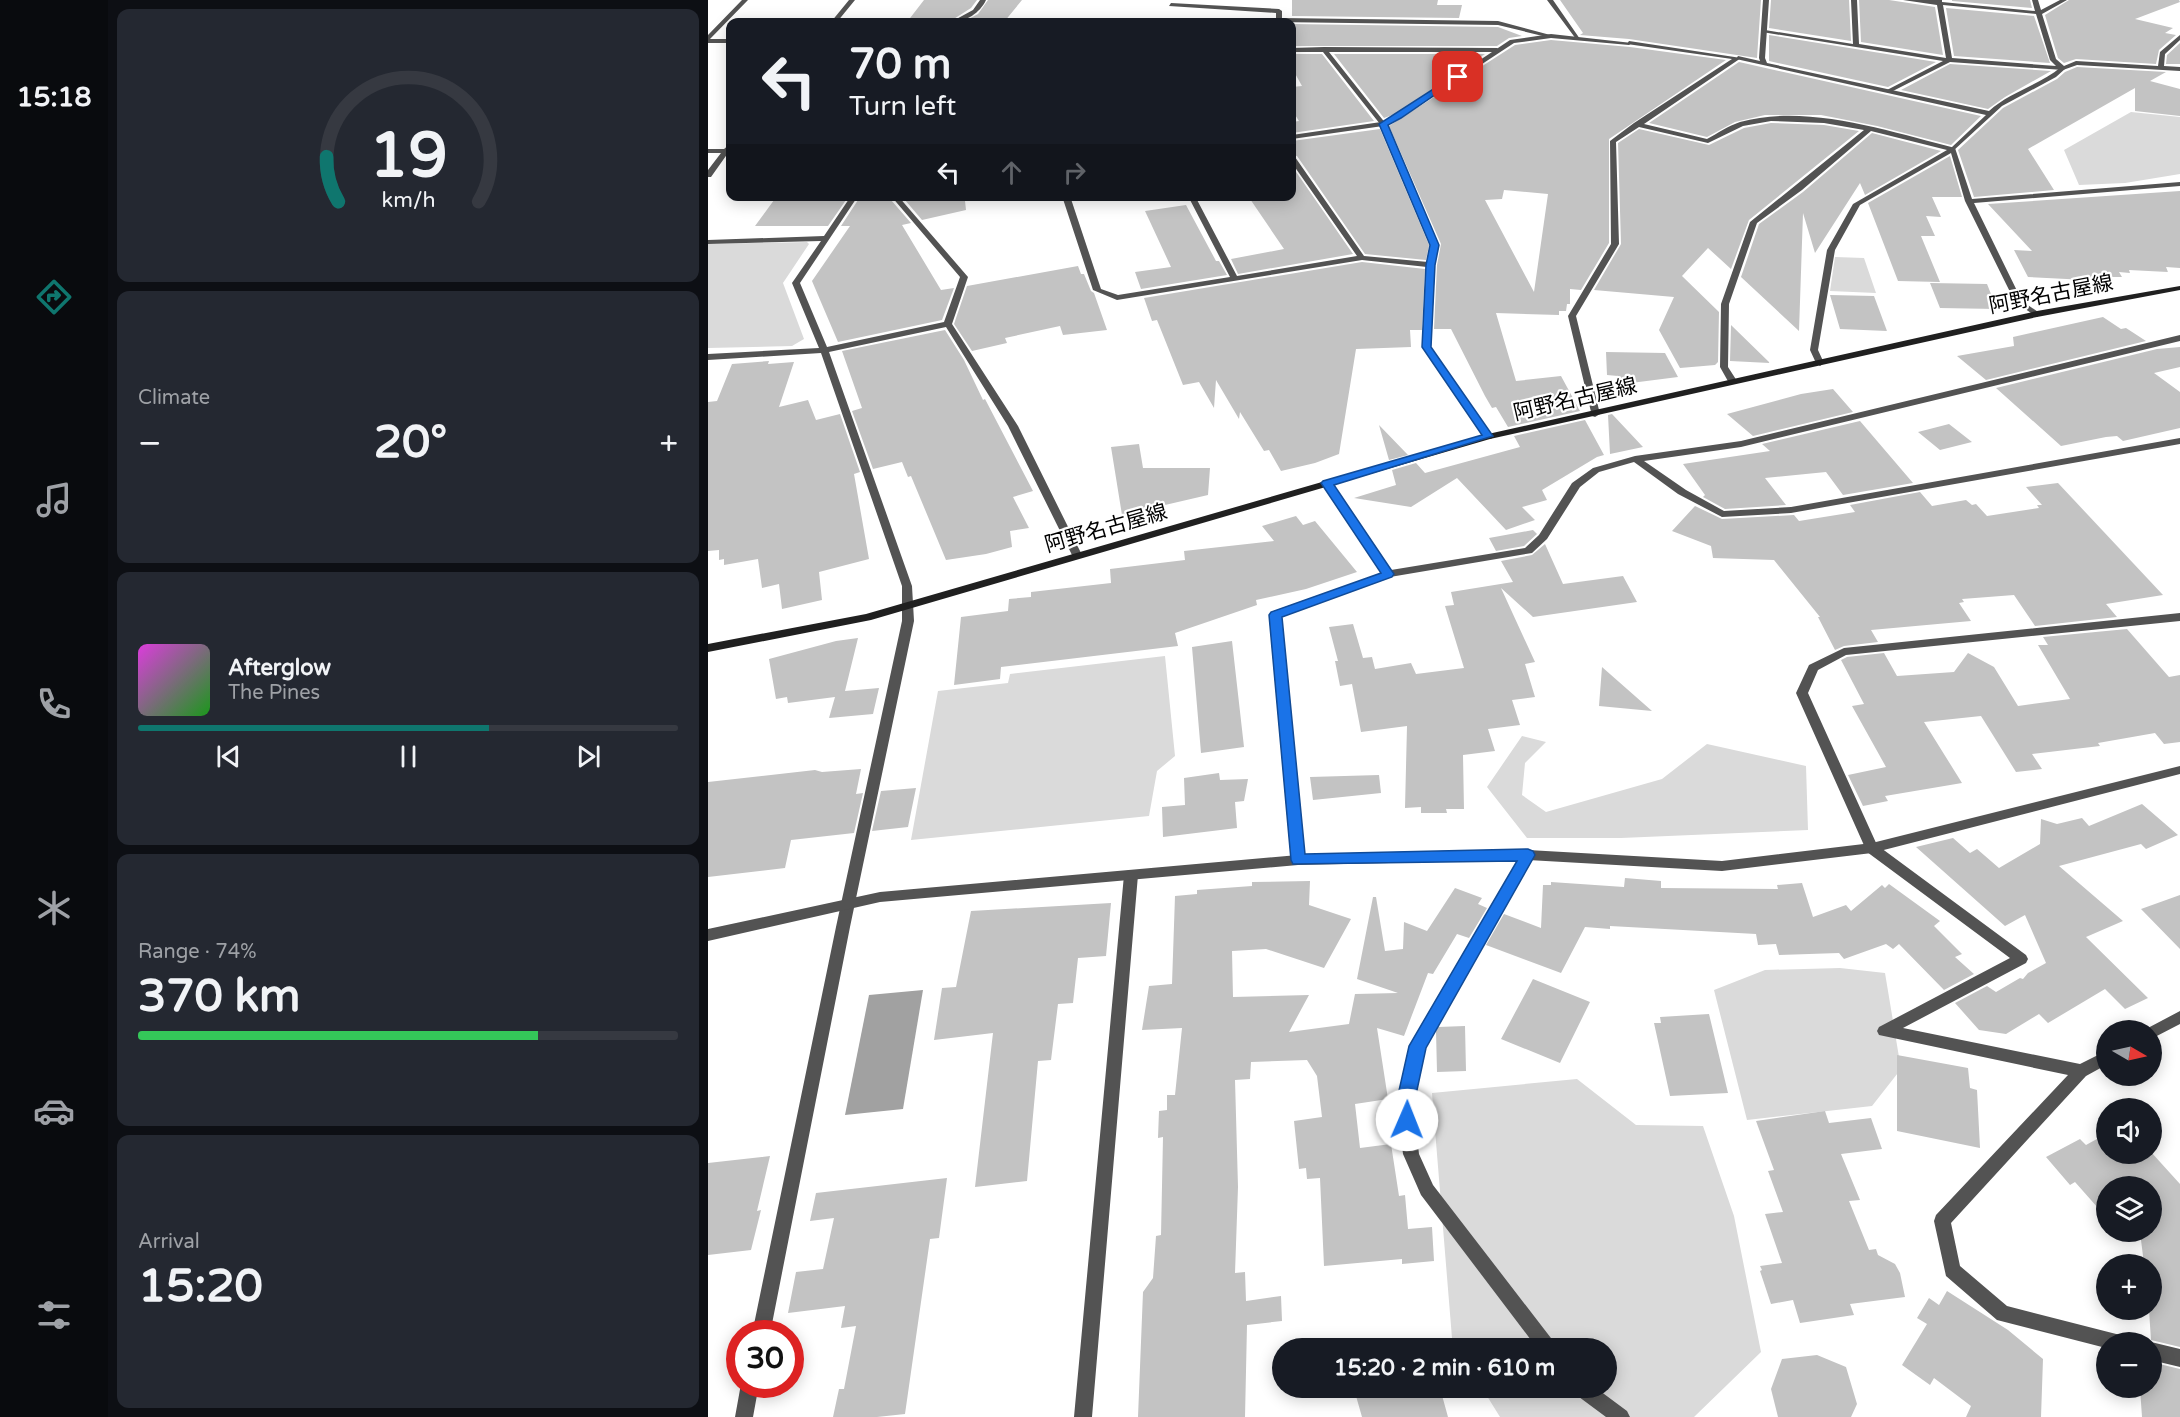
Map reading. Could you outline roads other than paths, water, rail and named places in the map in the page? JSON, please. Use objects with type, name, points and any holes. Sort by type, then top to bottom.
[{"type":"main road","name":"阿野名古屋線","points":[[708,648],[867,616],[908,605],[1488,436],[2037,314],[2180,288]]},
{"type":"street","points":[[728,18],[745,0]]},
{"type":"street","points":[[837,18],[852,0]]},
{"type":"street","points":[[963,18],[982,4],[982,0]]},
{"type":"street","points":[[1550,0],[1578,38]]},
{"type":"street","points":[[1765,64],[1762,58],[1766,0]]},
{"type":"street","points":[[1854,0],[1856,45]]},
{"type":"street","points":[[1906,0],[2040,13],[2064,0]]},
{"type":"street","points":[[2035,0],[2053,60],[2063,68]]},
{"type":"street","points":[[1939,2],[1949,60]]},
{"type":"street","points":[[1171,4],[1279,10],[1279,18]]},
{"type":"street","points":[[708,39],[726,20]]},
{"type":"street","points":[[1296,21],[1498,23],[1551,36],[1629,43],[1737,58],[1992,114]]},
{"type":"street","points":[[1498,23],[1510,33],[1512,41]]},
{"type":"street","points":[[1765,32],[1949,60],[2063,68]]},
{"type":"street","points":[[1296,136],[1383,124],[1398,117],[1512,41],[1551,36]]},
{"type":"street","points":[[2160,68],[2162,53],[2180,37]]},
{"type":"street","points":[[708,39],[726,40]]},
{"type":"street","points":[[1324,49],[1383,124],[1435,245],[1431,265],[1426,347],[1488,436]]},
{"type":"street","points":[[1296,50],[1497,50]]},
{"type":"street","points":[[1594,414],[1572,316],[1615,244],[1613,141],[1737,58]]},
{"type":"street","points":[[1889,91],[1949,60]]},
{"type":"street","points":[[1820,363],[1814,350],[1831,250],[1857,204],[1953,149],[2000,105],[2054,76],[2063,68],[2076,63],[2180,69]]},
{"type":"street","points":[[1636,124],[1708,141],[1742,124],[1765,120],[1815,121],[1953,149]]},
{"type":"street","points":[[1732,381],[1724,367],[1725,304],[1754,222],[1799,189],[1868,130]]},
{"type":"street","points":[[708,151],[726,149]]},
{"type":"street","points":[[1953,149],[1969,201],[2019,302],[2037,314]]},
{"type":"street","points":[[708,175],[726,153]]},
{"type":"street","points":[[1296,165],[1362,258]]},
{"type":"street","points":[[1969,201],[2180,184]]},
{"type":"street","points":[[764,1320],[906,632],[907,586],[824,350],[796,283],[852,201]]},
{"type":"street","points":[[898,201],[964,277],[948,324]]},
{"type":"street","points":[[1068,201],[1097,290],[1117,298],[1362,258],[1431,265]]},
{"type":"street","points":[[1194,201],[1233,278]]},
{"type":"street","points":[[708,242],[826,238]]},
{"type":"street","points":[[708,357],[824,350],[948,324]]},
{"type":"street","points":[[948,324],[1013,426],[1077,555]]},
{"type":"street","points":[[1298,860],[1275,615],[1388,574],[1528,550],[1543,537],[1576,485],[1596,470],[1635,459],[1741,444],[2180,338]]},
{"type":"street","points":[[1635,459],[1682,492],[1722,514],[1791,510],[2180,441]]},
{"type":"street","points":[[1327,483],[1388,574]]},
{"type":"street","points":[[2081,1071],[1884,1030],[2021,959],[1872,848],[1802,693],[1813,668],[1844,652],[2180,617]]},
{"type":"street","points":[[708,934],[880,897],[1298,860],[1528,855],[1722,866],[1872,848],[2180,770]]},
{"type":"street","points":[[1528,855],[1418,1046],[1405,1104],[1411,1154],[1427,1190],[1540,1338]]},
{"type":"street","points":[[1083,1417],[1131,875]]},
{"type":"street","points":[[2162,1027],[2180,1017]]},
{"type":"street","points":[[2096,1063],[2081,1071],[1942,1221],[1952,1270],[2003,1314],[2096,1337]]},
{"type":"street","points":[[2162,1354],[2180,1358]]},
{"type":"street","points":[[744,1417],[747,1398]]},
{"type":"street","points":[[1595,1398],[1621,1417]]}]
